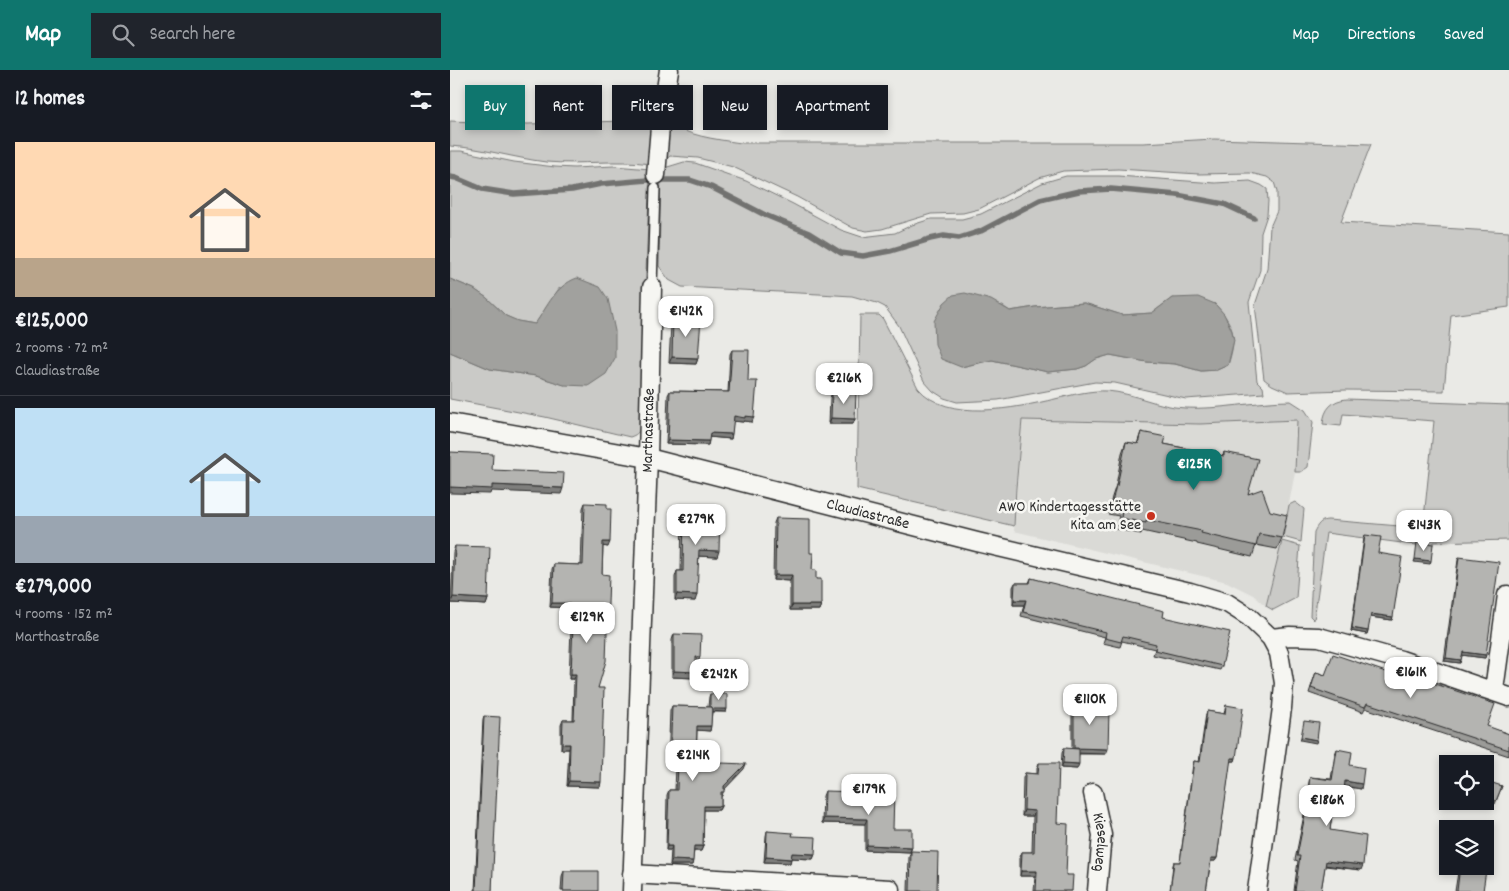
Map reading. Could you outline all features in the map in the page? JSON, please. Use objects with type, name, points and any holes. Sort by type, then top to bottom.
[{"type":"street","points":[[656,182],[660,126],[668,70]]},
{"type":"street","name":"Marthastraße","points":[[652,287],[648,458],[632,883],[890,889]]},
{"type":"street","name":"Claudiastraße","points":[[450,423],[648,458],[977,542],[1190,592],[1227,603],[1249,617],[1271,638]]},
{"type":"street","points":[[1257,891],[1284,682],[1279,653],[1271,638],[1290,636],[1319,637],[1401,660],[1502,694],[1507,595]]},
{"type":"street","name":"Kieselweg","points":[[1093,793],[1102,835],[1097,891]]},
{"type":"lane","points":[[652,287],[656,182]]},
{"type":"shaded area","points":[[450,121],[465,122],[465,130],[525,130],[525,124],[535,124],[535,130],[602,130],[602,122],[612,121],[612,130],[654,130],[651,164],[625,162],[546,162],[450,146]]},
{"type":"shaded area","points":[[664,130],[682,130],[711,138],[741,143],[1143,143],[1214,139],[1371,144],[1341,222],[1509,232],[1509,307],[1451,315],[1444,391],[1346,390],[1288,392],[1264,379],[1255,305],[1267,269],[1270,227],[1277,211],[1277,192],[1274,182],[1267,177],[1250,173],[1199,174],[1118,169],[1063,171],[1039,178],[979,209],[963,213],[931,214],[882,229],[867,231],[853,228],[797,197],[733,167],[698,158],[670,156],[662,163]]},
{"type":"shaded area","points":[[450,151],[461,151],[514,162],[555,167],[614,166],[650,169],[640,427],[636,435],[630,437],[545,417],[450,399],[450,352],[490,369],[536,376],[565,385],[560,287],[535,324],[517,321],[506,316],[487,298],[474,289],[450,279]]},
{"type":"shaded area","points":[[684,162],[695,163],[746,181],[841,230],[862,237],[895,233],[931,219],[962,219],[981,214],[1042,183],[1066,176],[1118,176],[1215,183],[1250,181],[1261,185],[1267,189],[1267,215],[1261,233],[1260,270],[1249,302],[1257,381],[1263,387],[1264,393],[1186,399],[1115,383],[1095,382],[998,400],[957,402],[944,398],[933,391],[924,381],[899,326],[885,307],[877,303],[852,296],[682,287],[669,280],[659,266],[661,169]],"holes":[[[1172,298],[1215,304],[1227,319],[1233,339],[1233,347],[1228,365],[1217,370],[1201,371],[1175,364],[1147,362],[1110,355],[1096,359],[1086,366],[1077,369],[1048,372],[992,360],[961,367],[1001,305],[1010,311],[1084,303],[1122,315],[1152,313]]]},
{"type":"shaded area","points":[[577,278],[600,287],[608,299],[615,331],[615,358],[606,374],[588,386],[564,385],[536,376],[490,369],[450,352],[450,279],[474,289],[487,298],[506,316],[518,321],[535,324],[557,291]]},
{"type":"shaded area","points":[[965,293],[991,300],[1010,311],[1084,303],[1122,315],[1152,313],[1172,298],[1198,297],[1215,304],[1224,314],[1234,340],[1228,365],[1217,370],[1201,371],[1175,364],[1147,362],[1110,355],[1096,359],[1086,366],[1077,369],[1048,372],[992,360],[961,367],[941,359],[935,344],[934,321],[944,303],[953,295]]},
{"type":"shaded area","points":[[860,315],[879,315],[883,319],[918,388],[931,399],[946,406],[964,409],[1002,409],[1081,393],[1101,391],[1127,394],[1165,405],[1185,408],[1211,408],[1291,401],[1305,410],[1313,422],[1308,467],[1301,472],[1295,472],[1297,420],[1200,424],[1022,420],[1014,526],[857,489]]},
{"type":"shaded area","points":[[1347,399],[1509,405],[1509,540],[1434,542],[1432,547],[1326,533],[1314,620],[1310,616],[1314,532],[1321,522],[1328,520],[1423,528],[1434,421],[1343,414],[1341,426],[1323,424],[1325,414],[1330,406],[1337,401]]},
{"type":"shaded area","name":"AWO Kindertagesstätte Kita am See","points":[[1022,420],[1200,424],[1298,420],[1295,472],[1282,541],[1266,606],[1253,595],[1227,582],[1014,531]]},
{"type":"shaded area","points":[[1295,502],[1304,509],[1301,542],[1283,537],[1289,505]]},
{"type":"shaded area","points":[[1282,541],[1300,546],[1296,598],[1273,610],[1266,606]]},
{"type":"building","points":[[673,318],[701,319],[698,358],[672,357]]},
{"type":"building","points":[[732,350],[749,350],[748,381],[757,381],[754,417],[734,416],[732,434],[710,433],[709,441],[668,440],[670,391],[729,392]]},
{"type":"building","points":[[832,392],[856,392],[855,419],[831,418]]},
{"type":"building","points":[[1141,432],[1166,437],[1164,444],[1224,456],[1224,452],[1258,459],[1248,494],[1262,489],[1270,511],[1287,515],[1282,538],[1259,534],[1256,546],[1201,533],[1202,531],[1146,520],[1146,523],[1121,518],[1123,505],[1112,503],[1126,442],[1138,444]]},
{"type":"building","points":[[450,452],[493,454],[492,470],[564,473],[563,488],[492,485],[492,489],[450,487]]},
{"type":"building","points":[[585,503],[607,504],[607,509],[611,509],[610,542],[603,542],[602,574],[609,575],[606,661],[598,688],[604,688],[601,782],[569,781],[570,744],[562,744],[563,720],[574,720],[576,674],[571,674],[573,624],[569,623],[569,603],[552,603],[554,564],[583,565]]},
{"type":"building","points":[[684,505],[699,506],[699,514],[720,514],[719,551],[699,550],[697,595],[677,594],[677,571],[683,571]]},
{"type":"building","points":[[776,518],[810,519],[810,553],[813,553],[812,570],[816,570],[816,579],[821,579],[821,605],[792,605],[792,575],[775,575]]},
{"type":"building","points":[[1365,535],[1381,537],[1378,553],[1402,557],[1393,617],[1371,614],[1368,631],[1352,628]]},
{"type":"building","points":[[1417,542],[1433,544],[1431,561],[1415,559]]},
{"type":"building","points":[[455,546],[490,547],[488,599],[453,597]]},
{"type":"building","points":[[1459,557],[1499,562],[1486,655],[1463,652],[1461,660],[1446,658]]},
{"type":"building","points":[[1031,578],[1164,611],[1163,617],[1230,632],[1222,666],[1155,650],[1156,644],[1123,636],[1121,642],[1105,638],[1106,632],[1023,612],[1026,600],[1014,600],[1015,583],[1030,583]]},
{"type":"building","points":[[674,634],[701,635],[700,657],[696,657],[696,672],[674,671]]},
{"type":"building","points":[[1333,654],[1386,672],[1388,668],[1495,704],[1487,726],[1509,734],[1509,750],[1367,703],[1365,707],[1311,688],[1316,672],[1325,675]]},
{"type":"building","points":[[710,694],[727,694],[727,709],[712,709],[710,707]]},
{"type":"building","points":[[1074,698],[1092,698],[1091,710],[1109,710],[1108,749],[1074,748]]},
{"type":"building","points":[[1226,705],[1243,708],[1236,758],[1231,758],[1217,858],[1211,858],[1206,891],[1170,891],[1174,862],[1180,862],[1194,761],[1200,762],[1207,711],[1225,714]]},
{"type":"building","points":[[672,706],[712,707],[711,726],[697,726],[696,762],[746,764],[724,786],[724,792],[721,792],[721,806],[704,806],[703,846],[694,846],[693,861],[672,860],[672,846],[667,846],[669,790],[677,790],[678,762],[670,761]]},
{"type":"building","points":[[484,716],[500,717],[492,891],[476,891]]},
{"type":"building","points":[[1304,721],[1319,723],[1317,740],[1301,737]]},
{"type":"building","points":[[1064,748],[1079,749],[1079,764],[1063,763]]},
{"type":"building","points":[[1337,749],[1352,752],[1350,765],[1364,768],[1362,784],[1345,781],[1343,801],[1334,799],[1330,830],[1366,836],[1363,865],[1326,861],[1321,891],[1295,891],[1300,856],[1297,856],[1310,777],[1332,780]]},
{"type":"building","points":[[1039,763],[1059,763],[1057,823],[1068,824],[1066,875],[1073,875],[1072,891],[1036,891],[1037,871],[1021,871],[1022,852],[1034,852],[1035,811],[1024,810],[1025,773],[1038,774]]},
{"type":"building","points":[[1494,784],[1502,786],[1496,801],[1494,800]]},
{"type":"building","points":[[825,791],[894,793],[893,829],[912,829],[912,847],[867,845],[867,819],[824,818]]},
{"type":"building","points":[[767,831],[793,833],[792,836],[816,837],[815,854],[792,853],[791,859],[766,857]]},
{"type":"building","points":[[911,851],[938,852],[937,891],[910,891]]},
{"type":"building","points":[[564,871],[598,871],[598,891],[563,891]]},
{"type":"building","points":[[1459,875],[1485,875],[1483,891],[1457,891]]},
{"type":"waterway","points":[[450,177],[482,189],[514,194],[572,190],[601,184],[648,180],[690,180],[711,187],[765,215],[809,233],[841,253],[863,256],[890,251],[944,236],[959,238],[981,231],[1040,200],[1079,191],[1111,189],[1177,195],[1224,204],[1254,218]]},
{"type":"place","name":"AWO Kindertagesstätte Kita am See","points":[[1151,516]]}]
